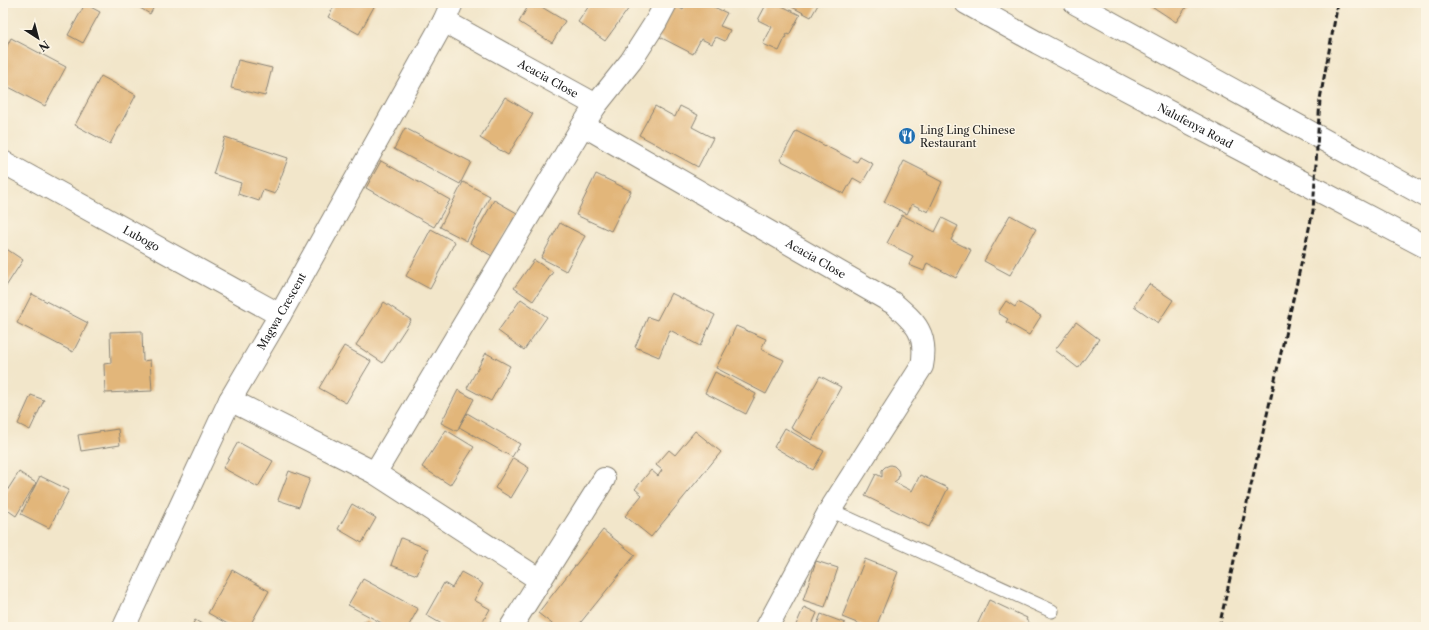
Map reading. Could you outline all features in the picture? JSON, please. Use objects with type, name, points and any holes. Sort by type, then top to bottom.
[{"type":"street","points":[[375,473],[596,105],[632,61],[666,3]]},
{"type":"street","name":"Nalufenya Road","points":[[966,3],[1038,43],[1426,247]]},
{"type":"street","points":[[1075,3],[1426,196]]},
{"type":"street","name":"Acacia Close","points":[[448,12],[596,105]]},
{"type":"street","name":"Magwa Crescent","points":[[124,627],[230,400],[280,315],[448,12]]},
{"type":"street","name":"Acacia Close","points":[[583,126],[894,303],[912,319],[921,333],[925,353],[922,366],[830,510],[767,627]]},
{"type":"street","name":"Lubogo","points":[[3,162],[280,315]]},
{"type":"street","points":[[230,400],[375,473],[540,580]]},
{"type":"street","points":[[511,627],[604,479]]},
{"type":"lane","points":[[830,510],[1052,611]]},
{"type":"building","points":[[132,3],[156,3],[150,14]]},
{"type":"building","points":[[336,3],[376,3],[359,34],[328,17]]},
{"type":"building","points":[[530,3],[535,3],[565,21],[552,43],[519,22]]},
{"type":"building","points":[[591,3],[622,3],[629,8],[605,41],[578,22]]},
{"type":"building","points":[[683,3],[705,3],[727,13],[720,26],[730,30],[725,41],[716,37],[712,44],[701,39],[693,54],[658,36],[674,5],[683,10],[685,4]]},
{"type":"building","points":[[767,3],[776,3],[800,15],[789,35],[787,34],[779,51],[763,44],[772,27],[758,20]]},
{"type":"building","points":[[794,3],[819,3],[811,17],[792,7]]},
{"type":"building","points":[[1147,3],[1189,3],[1176,22]]},
{"type":"building","points":[[85,4],[100,12],[83,43],[68,35]]},
{"type":"building","points":[[11,38],[66,67],[45,106],[3,84],[3,54]]},
{"type":"building","points":[[238,60],[272,68],[265,96],[231,88]]},
{"type":"building","points":[[101,76],[136,95],[110,144],[75,125]]},
{"type":"building","points":[[505,97],[533,114],[508,155],[480,138]]},
{"type":"building","points":[[655,106],[675,117],[680,106],[698,115],[692,127],[713,138],[698,167],[639,135]]},
{"type":"building","points":[[405,128],[471,162],[460,184],[394,149]]},
{"type":"building","points":[[796,131],[857,162],[860,157],[873,164],[862,183],[853,178],[844,194],[780,160]]},
{"type":"building","points":[[225,137],[288,158],[275,194],[263,190],[259,201],[238,194],[241,183],[213,174]]},
{"type":"building","points":[[381,161],[450,200],[434,227],[366,188]]},
{"type":"building","points":[[904,161],[942,182],[928,212],[912,204],[907,214],[884,202]]},
{"type":"building","points":[[596,174],[631,191],[611,231],[576,215]]},
{"type":"building","points":[[463,182],[490,196],[467,241],[440,227]]},
{"type":"building","points":[[494,200],[517,213],[492,256],[470,243]]},
{"type":"building","points":[[902,215],[935,232],[942,218],[958,226],[951,240],[971,250],[956,278],[927,263],[924,271],[909,265],[913,256],[887,243]]},
{"type":"building","points":[[1010,215],[1036,229],[1010,275],[984,261]]},
{"type":"building","points":[[560,223],[585,236],[566,271],[541,258]]},
{"type":"building","points":[[431,229],[455,242],[430,289],[406,276]]},
{"type":"building","points":[[5,248],[23,260],[3,291],[3,252]]},
{"type":"building","points":[[534,260],[553,272],[533,301],[514,288]]},
{"type":"building","points":[[1149,284],[1173,300],[1158,323],[1134,306]]},
{"type":"building","points":[[671,293],[715,315],[700,346],[670,330],[659,357],[635,347],[648,317],[657,320]]},
{"type":"building","points":[[32,294],[88,323],[73,352],[17,323]]},
{"type":"building","points":[[521,299],[547,317],[524,350],[498,331]]},
{"type":"building","points":[[1006,301],[1015,307],[1018,302],[1041,316],[1029,335],[1006,322],[1008,319],[998,313]]},
{"type":"building","points":[[384,302],[411,320],[383,363],[356,345]]},
{"type":"building","points":[[1076,322],[1099,339],[1078,368],[1055,350]]},
{"type":"building","points":[[736,326],[766,339],[761,349],[784,360],[766,394],[716,368]]},
{"type":"building","points":[[142,331],[143,361],[150,360],[152,391],[105,393],[104,364],[111,363],[110,332]]},
{"type":"building","points":[[344,346],[371,361],[346,403],[319,388]]},
{"type":"building","points":[[486,353],[510,366],[491,401],[467,388]]},
{"type":"building","points":[[715,372],[756,394],[746,414],[705,393]]},
{"type":"building","points":[[820,376],[841,387],[812,440],[791,428]]},
{"type":"building","points":[[458,390],[474,399],[457,431],[441,423]]},
{"type":"building","points":[[31,395],[44,400],[30,430],[18,424]]},
{"type":"building","points":[[467,413],[520,444],[512,457],[459,427]]},
{"type":"building","points":[[785,428],[824,451],[813,470],[774,447]]},
{"type":"building","points":[[118,429],[120,445],[81,451],[78,435]]},
{"type":"building","points":[[446,430],[474,447],[450,485],[422,467]]},
{"type":"building","points":[[695,431],[721,452],[651,537],[625,516],[642,495],[635,489],[651,470],[658,476],[662,470],[656,465],[669,450],[675,455]]},
{"type":"building","points":[[238,442],[273,461],[258,487],[223,468]]},
{"type":"building","points":[[513,458],[529,468],[511,498],[495,488]]},
{"type":"building","points":[[890,465],[894,466],[898,470],[899,474],[898,479],[894,482],[912,491],[920,475],[948,488],[929,527],[865,496],[876,474],[882,477],[882,470]]},
{"type":"building","points":[[289,471],[310,479],[299,507],[278,500]]},
{"type":"building","points":[[19,472],[36,483],[16,516],[3,507],[3,497]]},
{"type":"building","points":[[40,476],[69,490],[49,528],[21,514]]},
{"type":"building","points":[[352,504],[376,518],[362,543],[338,529]]},
{"type":"building","points":[[603,530],[635,555],[577,627],[556,627],[538,613]]},
{"type":"building","points":[[401,538],[428,549],[417,575],[391,565]]},
{"type":"building","points":[[865,559],[898,572],[876,627],[867,627],[842,617]]},
{"type":"building","points":[[816,561],[838,568],[825,607],[803,600]]},
{"type":"building","points":[[232,570],[269,591],[249,627],[233,627],[208,613]]},
{"type":"building","points":[[461,572],[483,584],[474,600],[490,609],[480,627],[447,627],[426,615],[444,583],[452,588]]},
{"type":"building","points":[[363,579],[418,609],[408,627],[389,627],[348,605]]},
{"type":"building","points":[[989,600],[1027,618],[1026,620],[1032,627],[976,627]]},
{"type":"building","points":[[804,607],[817,613],[811,627],[795,627]]},
{"type":"building","points":[[821,614],[845,623],[844,627],[816,627]]},
{"type":"building","points":[[195,620],[207,627],[191,627]]},
{"type":"building","points":[[365,620],[376,627],[360,627]]},
{"type":"railway","points":[[1219,627],[1313,211],[1320,99],[1338,3]]},
{"type":"place","name":"Ling Ling Chinese Restaurant","points":[[907,136]]}]
